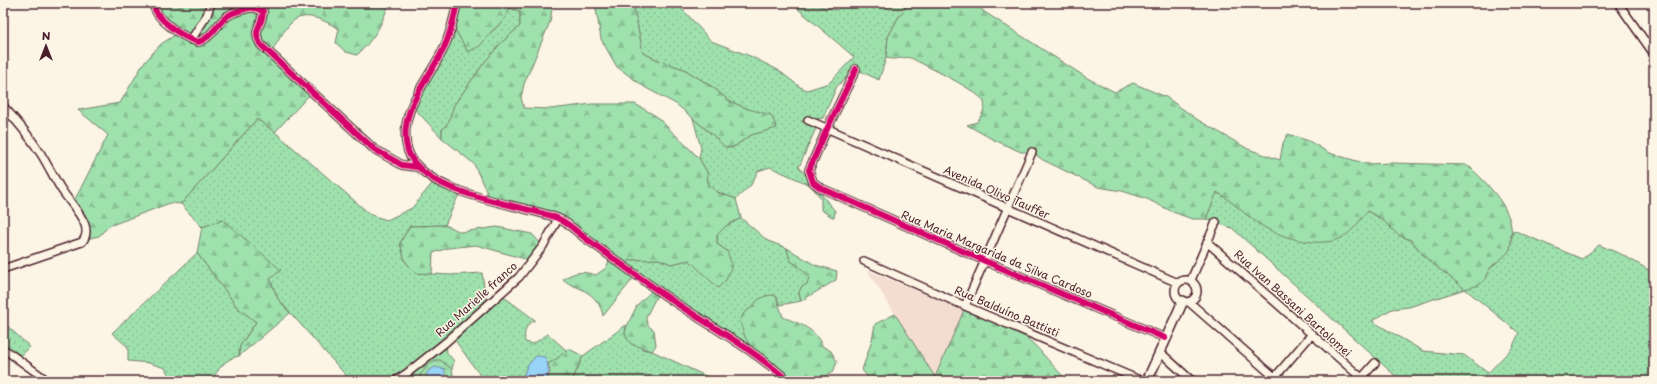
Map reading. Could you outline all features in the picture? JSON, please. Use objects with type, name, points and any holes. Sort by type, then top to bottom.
[{"type":"street","points":[[191,40],[207,15],[211,3]]},
{"type":"street","points":[[457,3],[453,26],[443,50],[418,91],[408,114],[406,136],[408,151],[417,166],[435,180],[460,192],[558,219],[659,291],[758,357],[788,381]]},
{"type":"street","points":[[1618,3],[1654,54]]},
{"type":"street","points":[[152,4],[164,21],[179,33],[198,42],[204,40],[226,17],[248,8],[259,9],[263,13],[256,31],[256,38],[261,45],[374,149],[402,165],[417,166]]},
{"type":"street","points":[[827,129],[856,69]]},
{"type":"street","points":[[3,106],[20,124],[40,153],[62,190],[82,218],[86,233],[85,239],[82,242],[3,269]]},
{"type":"street","name":"Avenida Olivo Tauffer","points":[[808,120],[1178,283]]},
{"type":"street","name":"Rua Maria Margarida da Silva Cardoso","points":[[827,129],[809,170],[813,182],[821,188],[985,261],[1165,338]]},
{"type":"street","points":[[965,306],[1032,152]]},
{"type":"street","name":"Rua Marielle franco","points":[[395,381],[406,374],[449,339],[519,277],[543,246],[558,219]]},
{"type":"street","points":[[1191,280],[1216,222]]},
{"type":"street","name":"Rua Ivan Bassani Bartolomei","points":[[1207,242],[1312,334],[1361,380]]},
{"type":"street","name":"Rua Balduíno Battisti","points":[[864,261],[965,306],[1142,381]]},
{"type":"street","points":[[1147,381],[1165,338],[1186,301],[1196,296],[1198,292],[1195,283],[1191,280],[1184,280],[1178,283],[1175,291],[1176,295],[1186,301],[1277,379],[1312,334]]},
{"type":"street","points":[[3,349],[48,381]]},
{"type":"street","points":[[1160,352],[1192,381]]},
{"type":"street","points":[[1361,380],[1375,363]]},
{"type":"shaded area","points":[[867,270],[964,310],[935,377],[895,314]]},
{"type":"green space","points":[[131,3],[389,3],[377,31],[357,55],[346,52],[336,43],[339,29],[328,23],[309,17],[303,17],[292,22],[270,54],[312,92],[275,132],[257,119],[181,204],[170,203],[109,226],[99,236],[85,239],[86,233],[72,205],[108,135],[78,110],[120,103],[143,64],[161,44],[178,33],[152,4]]},
{"type":"green space","points":[[457,3],[553,3],[550,22],[524,84],[521,98],[524,108],[550,109],[592,104],[635,104],[656,116],[699,158],[707,172],[708,183],[717,192],[736,199],[741,218],[726,226],[717,235],[717,244],[727,251],[732,265],[726,280],[718,288],[689,260],[671,264],[659,259],[630,260],[624,266],[636,275],[603,316],[599,305],[589,293],[563,279],[579,272],[596,275],[606,268],[611,256],[558,219],[490,200],[474,164],[442,138],[442,130],[449,121],[454,105],[484,63],[500,44],[520,26],[520,11],[510,8],[503,21],[491,32],[480,46],[468,52],[453,26]]},
{"type":"green space","points":[[595,3],[633,3],[643,53],[660,61],[684,69],[714,88],[729,101],[748,109],[771,115],[777,128],[751,135],[732,148],[725,147],[676,104],[646,88],[617,67],[601,39]]},
{"type":"green space","points":[[633,3],[677,3],[711,41],[750,56],[778,70],[800,87],[807,90],[829,83],[854,57],[791,3],[817,3],[817,5],[837,10],[844,3],[909,3],[898,18],[888,37],[886,58],[879,80],[856,69],[837,86],[823,118],[801,121],[816,128],[799,167],[835,211],[834,218],[821,210],[821,198],[810,185],[770,167],[758,171],[751,185],[736,199],[717,192],[708,183],[707,172],[699,158],[701,148],[693,118],[725,147],[732,148],[751,135],[777,127],[748,109],[729,101],[714,88],[684,69],[660,61],[643,53]]},
{"type":"green space","points":[[909,3],[978,3],[983,11],[1087,78],[1115,92],[1133,83],[1166,97],[1198,120],[1248,149],[1280,160],[1283,143],[1288,134],[1309,141],[1329,153],[1367,164],[1392,163],[1468,165],[1491,189],[1505,208],[1511,229],[1510,249],[1504,257],[1489,269],[1485,280],[1479,285],[1465,289],[1427,259],[1411,240],[1398,235],[1382,219],[1367,211],[1354,227],[1343,237],[1329,241],[1308,242],[1287,237],[1267,229],[1217,192],[1206,219],[1192,219],[1173,212],[1147,199],[1122,191],[1098,187],[1043,160],[1032,152],[1021,152],[992,139],[967,125],[977,122],[983,112],[984,107],[984,102],[973,91],[911,58],[886,58],[888,37],[898,18]]},
{"type":"green space","points":[[510,8],[520,11],[520,26],[500,44],[484,63],[454,105],[450,121],[442,130],[442,138],[412,106],[453,26],[468,51],[480,45],[503,21]]},
{"type":"green space","points":[[257,119],[275,132],[371,215],[387,220],[412,208],[435,180],[460,192],[445,225],[410,226],[400,243],[405,261],[415,273],[450,275],[482,273],[487,306],[500,294],[535,320],[527,326],[525,342],[533,344],[548,334],[566,350],[558,358],[548,364],[544,357],[527,366],[523,377],[519,381],[484,381],[452,336],[395,381],[351,381],[278,299],[270,279],[280,270],[223,220],[202,227],[181,204]]},
{"type":"green space","points":[[1216,192],[1229,199],[1259,224],[1355,227],[1367,211],[1382,219],[1398,235],[1411,240],[1427,259],[1485,280],[1487,272],[1510,249],[1513,230],[1582,259],[1599,245],[1623,255],[1654,273],[1654,381],[1401,381],[1232,228],[1206,219]],"holes":[[[1465,289],[1519,333],[1512,348],[1488,373],[1464,355],[1423,351],[1372,321],[1392,309],[1409,307]]]},
{"type":"green space","points":[[741,218],[768,241],[787,248],[790,260],[805,272],[809,278],[807,284],[799,293],[801,301],[780,305],[776,296],[758,300],[744,313],[757,357],[624,265],[630,260],[659,259],[671,264],[727,251],[717,244],[717,235],[726,226]]},
{"type":"green space","points":[[223,220],[281,270],[270,279],[278,299],[290,313],[239,356],[240,346],[256,322],[238,308],[197,253],[202,227]]},
{"type":"green space","points":[[445,225],[461,232],[497,227],[532,234],[543,246],[532,261],[476,245],[448,248],[433,253],[432,274],[415,273],[405,261],[400,243],[410,226]]},
{"type":"green space","points":[[787,248],[815,265],[837,271],[836,280],[801,301],[799,293],[801,287],[807,284],[809,278],[805,272],[790,260]]},
{"type":"green space","points":[[197,253],[238,308],[256,322],[240,346],[239,356],[229,359],[219,369],[211,381],[166,381],[168,374],[165,368],[149,363],[128,361],[128,347],[112,333]]},
{"type":"green space","points":[[654,287],[659,291],[646,317],[648,325],[654,330],[656,345],[652,351],[631,344],[625,331],[638,304]]},
{"type":"green space","points":[[765,296],[776,296],[783,317],[806,327],[815,335],[822,346],[831,351],[837,362],[833,372],[823,377],[821,381],[788,381],[757,357],[745,337],[740,321],[744,313],[758,300]]},
{"type":"green space","points":[[964,310],[1020,333],[1033,343],[1069,381],[891,381],[890,379],[871,381],[862,370],[872,340],[875,324],[895,314],[935,377]]},
{"type":"green space","points":[[3,322],[30,347],[18,359],[3,349]]},
{"type":"green space","points":[[626,325],[625,334],[642,349],[652,351],[710,378],[713,381],[572,381],[583,356]]},
{"type":"green space","points":[[446,342],[447,353],[454,361],[452,369],[440,360],[420,375],[421,381],[403,381],[402,377]]},
{"type":"green space","points":[[569,349],[583,356],[572,381],[547,381],[550,372],[548,364]]},
{"type":"green space","points":[[435,360],[440,360],[452,369],[454,381],[421,381],[420,375],[429,364]]},
{"type":"water","points":[[536,356],[545,357],[548,369],[547,381],[524,381],[523,377],[527,366]]},
{"type":"water","points":[[435,367],[445,369],[445,377],[442,381],[430,381],[426,375],[428,371]]},
{"type":"cycle path","points":[[153,3],[159,15],[170,27],[184,36],[198,42],[206,38],[227,16],[232,13],[249,8],[263,11],[263,16],[257,31],[258,40],[261,45],[374,149],[402,165],[417,167]]},
{"type":"cycle path","points":[[457,3],[452,27],[443,50],[415,98],[406,124],[405,137],[408,151],[417,166],[433,178],[452,188],[474,196],[557,218],[568,224],[657,290],[757,356],[788,381]]},
{"type":"cycle path","points":[[856,69],[809,170],[813,182],[821,188],[985,261],[1165,338]]}]
